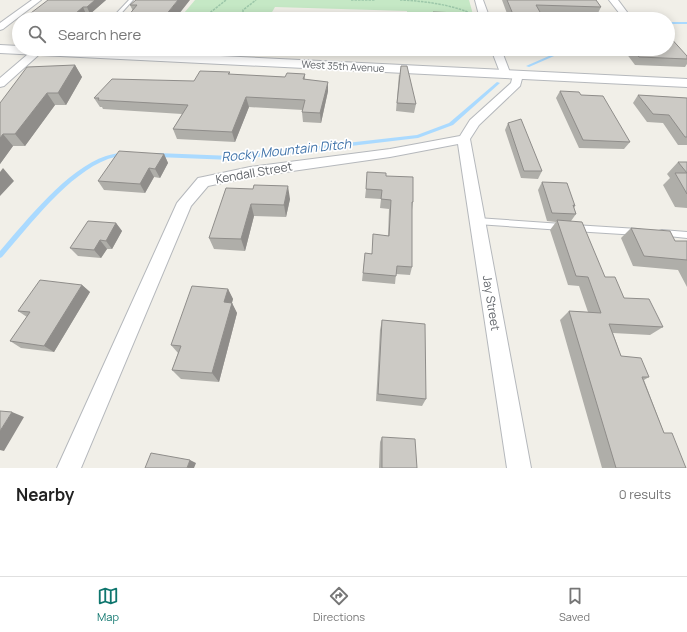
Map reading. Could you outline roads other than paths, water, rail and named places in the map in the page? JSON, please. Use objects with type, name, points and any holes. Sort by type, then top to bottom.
[{"type":"street","points":[[21,12],[37,0]]},
{"type":"street","points":[[479,0],[483,12]]},
{"type":"street","points":[[613,0],[623,12]]},
{"type":"street","points":[[0,27],[12,18]]},
{"type":"street","name":"West 35th Avenue","points":[[0,50],[12,50]]},
{"type":"street","points":[[0,84],[32,56]]},
{"type":"street","name":"West 35th Avenue","points":[[171,56],[687,83]]},
{"type":"street","points":[[464,139],[474,123],[516,84],[500,56]]},
{"type":"street","name":"Jay Street","points":[[464,139],[519,468]]},
{"type":"street","name":"Kendall Street","points":[[69,468],[185,203],[203,182],[250,172],[390,153],[464,139]]},
{"type":"lane","points":[[120,12],[131,0]]},
{"type":"lane","points":[[477,221],[687,235]]},
{"type":"waterway","name":"Rocky Mountain Ditch","points":[[675,23],[687,23]]},
{"type":"waterway","name":"Rocky Mountain Ditch","points":[[528,66],[552,56]]},
{"type":"waterway","name":"Rocky Mountain Ditch","points":[[157,155],[232,158],[418,136],[451,124],[498,83]]},
{"type":"waterway","name":"Rocky Mountain Ditch","points":[[0,255],[56,193],[73,178],[90,165],[107,157],[124,154]]}]
